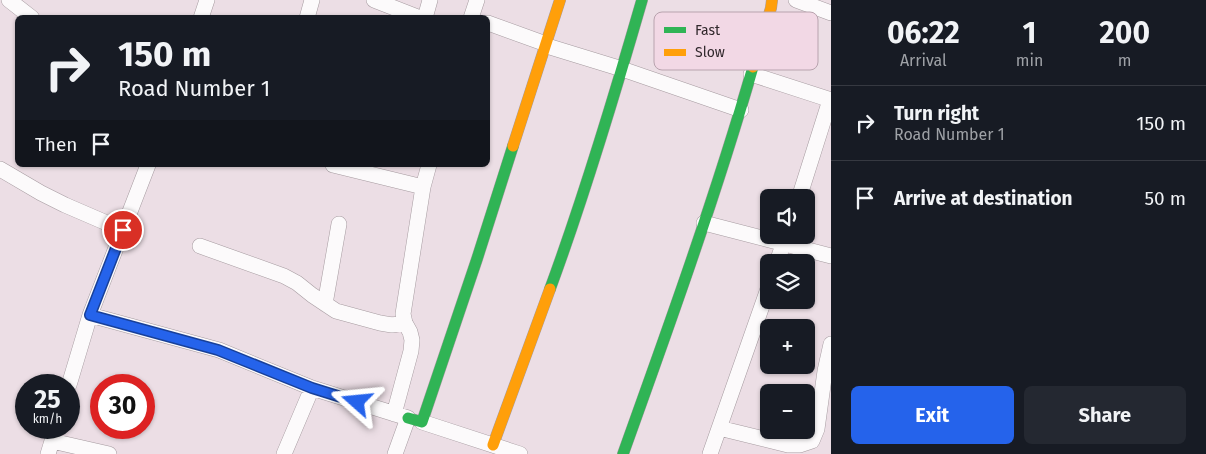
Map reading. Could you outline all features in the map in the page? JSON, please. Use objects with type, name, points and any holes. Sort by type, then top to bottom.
[{"type":"street","points":[[9,0],[28,15]]},
{"type":"street","points":[[202,15],[207,0]]},
{"type":"street","points":[[308,15],[312,0]]},
{"type":"street","points":[[374,0],[412,15]]},
{"type":"street","points":[[425,15],[430,0]]},
{"type":"street","points":[[472,15],[477,0]]},
{"type":"street","points":[[395,454],[408,418],[477,259],[560,0]]},
{"type":"street","points":[[493,445],[565,249],[610,111],[642,0]]},
{"type":"street","points":[[796,0],[831,13]]},
{"type":"street","points":[[490,24],[547,46],[741,110]]},
{"type":"street","points":[[623,454],[704,223],[752,70]]},
{"type":"street","points":[[751,74],[831,100],[802,189]]},
{"type":"street","points":[[72,374],[90,315],[147,167]]},
{"type":"street","points":[[340,167],[423,188]]},
{"type":"street","points":[[408,418],[412,340],[405,323],[404,314],[423,188],[428,167]]},
{"type":"street","points":[[0,169],[64,205],[123,230]]},
{"type":"street","points":[[704,223],[760,234]]},
{"type":"street","points":[[325,304],[339,224]]},
{"type":"street","points":[[799,244],[831,256]]},
{"type":"street","points":[[200,246],[284,276],[336,311],[380,323],[392,325],[405,323]]},
{"type":"street","points":[[710,454],[761,309]]},
{"type":"street","points":[[90,315],[218,350],[312,388],[520,454]]},
{"type":"street","points":[[719,428],[788,445],[800,446],[812,441],[818,429],[825,371],[831,344]]},
{"type":"street","points":[[284,454],[312,388]]},
{"type":"street","points":[[52,441],[109,454]]},
{"type":"traffic: fast","points":[[550,289],[599,145],[642,0]]},
{"type":"traffic: fast","points":[[623,454],[707,213],[752,70]]},
{"type":"traffic: fast","points":[[408,418],[422,422],[513,146]]},
{"type":"traffic: slow","points":[[513,146],[560,0]]},
{"type":"traffic: slow","points":[[770,12],[772,0]]},
{"type":"traffic: slow","points":[[493,445],[550,289]]},
{"type":"route","points":[[123,230],[90,315],[218,350],[312,388],[357,402]]}]
